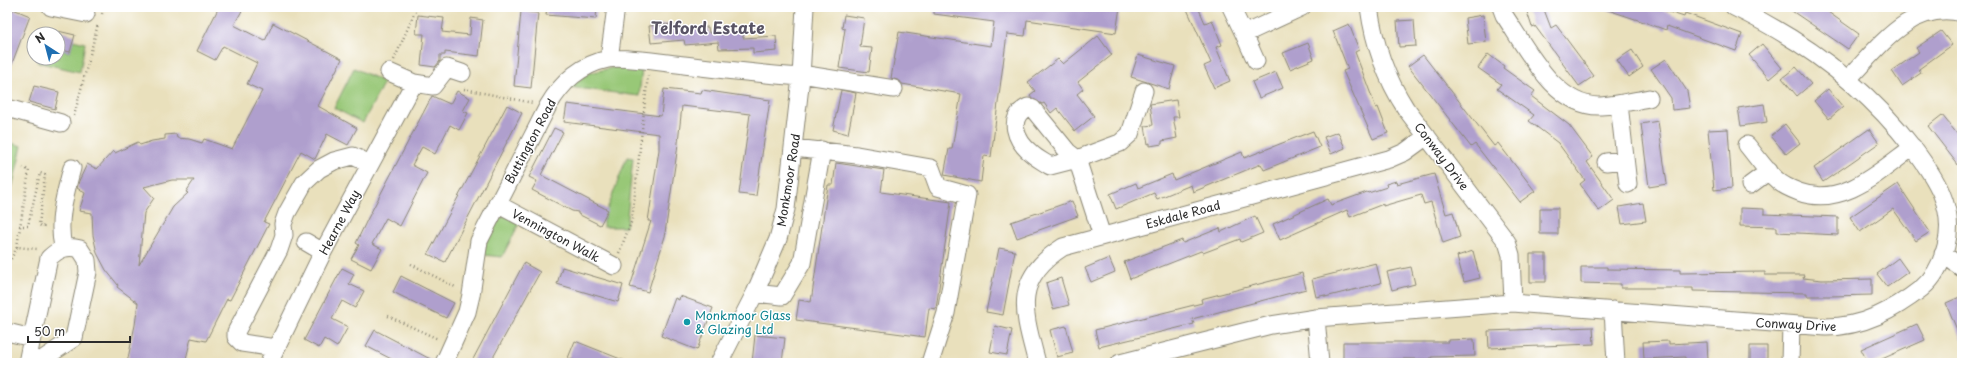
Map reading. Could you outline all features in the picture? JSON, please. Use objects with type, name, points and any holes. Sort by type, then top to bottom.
[{"type":"street","points":[[51,7],[95,18]]},
{"type":"street","points":[[609,59],[616,7]]},
{"type":"street","name":"Monkmoor Road","points":[[718,363],[755,293],[778,239],[786,209],[801,76],[805,7]]},
{"type":"street","points":[[1231,7],[1256,61]]},
{"type":"street","points":[[1244,34],[1302,7]]},
{"type":"street","name":"Conway Drive","points":[[1369,7],[1375,39],[1387,74],[1406,109],[1507,242],[1511,255],[1513,303]]},
{"type":"street","points":[[1502,7],[1504,15],[1548,79],[1557,88],[1575,100],[1600,106],[1649,98]]},
{"type":"street","name":"Conway Drive","points":[[1120,363],[1141,361],[1271,325],[1316,318],[1513,303],[1791,325],[1841,327],[1873,318],[1900,304],[1924,286],[1938,268],[1944,254],[1948,236],[1949,223],[1943,195],[1927,166],[1892,120],[1849,78],[1763,13],[1734,7]]},
{"type":"street","points":[[1849,78],[1900,26],[1916,16],[1934,9],[1962,13]]},
{"type":"street","name":"Buttington Road","points":[[444,363],[461,328],[471,295],[479,241],[548,106],[558,89],[572,75],[589,65],[609,59],[650,61],[743,73],[801,76],[894,89]]},
{"type":"street","points":[[389,72],[414,83],[433,86],[447,68],[460,80]]},
{"type":"street","name":"Hearne Way","points":[[272,356],[323,252],[414,83]]},
{"type":"street","points":[[1102,236],[1077,159],[1120,143],[1130,134],[1144,91]]},
{"type":"street","points":[[1619,104],[1628,184]]},
{"type":"street","points":[[7,108],[67,122]]},
{"type":"street","name":"Eskdale Road","points":[[1037,363],[1024,305],[1029,283],[1034,273],[1050,255],[1063,247],[1389,159],[1405,152],[1427,136]]},
{"type":"street","points":[[1748,145],[1778,181],[1803,193],[1826,196],[1836,195],[1871,176],[1913,147]]},
{"type":"street","points":[[794,148],[822,150],[931,168],[938,187],[967,195],[946,313],[930,363]]},
{"type":"street","points":[[755,293],[782,296],[802,263],[822,150]]},
{"type":"street","points":[[272,356],[242,343],[236,337],[236,332],[280,250],[284,235],[283,224],[287,213],[304,183],[319,169],[334,161],[353,156],[370,164]]},
{"type":"street","points":[[1606,162],[1625,160]]},
{"type":"street","points":[[63,248],[60,237],[61,206],[72,168]]},
{"type":"street","points":[[1750,186],[1769,171]]},
{"type":"street","name":"Vennington Walk","points":[[497,204],[614,266]]},
{"type":"street","points":[[306,242],[323,252]]},
{"type":"street","points":[[27,363],[49,258],[63,248],[72,246],[80,249],[87,260],[88,272],[74,338],[37,363]]},
{"type":"street","points":[[1944,254],[1962,268]]},
{"type":"street","points":[[1613,310],[1616,363]]},
{"type":"street","points":[[1316,318],[1320,363]]},
{"type":"street","points":[[1790,363],[1791,325]]},
{"type":"street","points":[[7,332],[32,338]]},
{"type":"path","points":[[67,122],[95,18],[104,7]]},
{"type":"path","points":[[389,72],[417,7]]},
{"type":"path","points":[[614,266],[632,220],[650,61]]},
{"type":"path","points":[[460,80],[548,106]]},
{"type":"path","points":[[11,258],[17,247],[19,226],[29,170],[23,168]]},
{"type":"path","points":[[19,226],[28,226],[40,173],[45,175],[39,225],[43,227],[46,220]]},
{"type":"path","points":[[17,247],[39,249]]},
{"type":"path","points":[[411,264],[471,295]]},
{"type":"path","points":[[388,316],[452,346]]},
{"type":"green space","points":[[73,40],[85,43],[80,72],[54,66],[66,66],[66,51],[70,52]]},
{"type":"green space","points":[[616,67],[642,69],[639,96],[569,87],[589,73]]},
{"type":"green space","points":[[354,68],[384,82],[363,123],[334,108]]},
{"type":"green space","points":[[7,142],[22,146],[7,209]]},
{"type":"green space","points":[[627,157],[633,158],[626,227],[603,227],[603,220]]},
{"type":"green space","points":[[504,216],[521,220],[502,257],[483,255],[489,233],[499,219]]},
{"type":"building","points":[[219,7],[244,7],[234,25],[265,41],[273,23],[342,59],[318,106],[357,128],[348,145],[327,134],[315,159],[301,151],[264,222],[269,224],[230,300],[227,299],[206,341],[191,338],[185,363],[127,363],[138,303],[117,287],[118,285],[106,270],[97,253],[93,235],[92,213],[79,211],[85,193],[77,188],[87,164],[97,169],[113,151],[115,153],[138,142],[140,145],[165,139],[165,135],[176,134],[177,138],[189,139],[202,143],[204,139],[232,149],[262,91],[247,84],[257,63],[223,46],[215,60],[197,51]],"holes":[[[172,180],[194,180],[186,192],[188,193],[173,207],[139,265],[144,213],[154,198],[144,187]]]},
{"type":"building","points":[[547,7],[597,7],[596,19],[546,15]]},
{"type":"building","points":[[934,7],[1019,7],[1035,9],[1036,7],[1120,7],[1116,33],[1027,20],[1025,36],[1007,34],[991,157],[984,156],[981,182],[944,175],[949,149],[952,149],[961,94],[902,84],[900,81],[891,78],[899,32],[991,46],[994,22],[934,14]]},
{"type":"building","points":[[1186,7],[1198,7],[1205,23],[1212,20],[1222,45],[1216,47],[1230,81],[1214,88],[1204,66],[1211,63]]},
{"type":"building","points":[[1532,7],[1543,7],[1551,28],[1556,25],[1594,76],[1579,86],[1535,26],[1532,27],[1526,9]]},
{"type":"building","points":[[1605,7],[1654,7],[1684,17],[1685,13],[1742,34],[1736,51],[1667,26],[1666,30],[1605,9]]},
{"type":"building","points":[[1786,7],[1821,7],[1859,34],[1848,49]]},
{"type":"building","points":[[13,9],[30,16],[8,74],[7,74],[7,24]]},
{"type":"building","points":[[521,11],[538,13],[531,88],[514,86]]},
{"type":"building","points":[[418,15],[444,18],[442,32],[470,35],[471,18],[483,20],[479,56],[445,52],[445,55],[440,55],[440,61],[435,67],[421,65],[424,34],[416,34]]},
{"type":"building","points":[[844,15],[864,18],[860,47],[872,48],[869,72],[839,68],[845,29],[842,28]]},
{"type":"building","points":[[1483,15],[1486,42],[1468,44],[1465,18]]},
{"type":"building","points":[[1414,20],[1416,46],[1399,47],[1397,21]]},
{"type":"building","points":[[673,24],[673,30],[708,27],[709,33],[743,32],[743,38],[776,36],[777,51],[753,53],[753,48],[719,49],[718,42],[685,45],[684,40],[651,43],[649,26]]},
{"type":"building","points":[[1349,24],[1359,50],[1355,52],[1376,108],[1378,107],[1388,133],[1373,139],[1343,71],[1348,69],[1333,31]]},
{"type":"building","points":[[1941,31],[1952,45],[1919,69],[1921,73],[1902,86],[1892,71],[1919,52],[1916,48]]},
{"type":"building","points":[[66,33],[75,35],[70,52],[66,51]]},
{"type":"building","points":[[1098,36],[1112,55],[1078,82],[1083,89],[1077,94],[1094,116],[1075,131],[1057,108],[1051,113],[1044,103],[1042,104],[1032,98],[1030,95],[1035,91],[1028,82],[1058,59],[1063,64]]},
{"type":"building","points":[[1308,43],[1314,59],[1290,69],[1283,53]]},
{"type":"building","points":[[1762,44],[1782,68],[1769,79],[1749,55]]},
{"type":"building","points":[[1632,50],[1643,67],[1629,77],[1617,60]]},
{"type":"building","points":[[1488,54],[1504,66],[1503,68],[1535,91],[1531,96],[1569,125],[1593,157],[1587,162],[1614,200],[1599,211],[1580,184],[1585,180],[1558,143],[1529,121],[1534,115],[1497,89],[1501,84],[1478,68]]},
{"type":"building","points":[[1138,55],[1175,66],[1169,89],[1131,77]]},
{"type":"building","points":[[1423,55],[1494,146],[1498,143],[1535,191],[1520,202],[1475,144],[1471,147],[1408,66]]},
{"type":"building","points":[[1666,59],[1687,91],[1690,108],[1672,110],[1671,98],[1651,69]]},
{"type":"building","points":[[1796,67],[1811,84],[1797,96],[1782,78]]},
{"type":"building","points":[[1276,72],[1283,88],[1259,98],[1252,82]]},
{"type":"building","points":[[34,86],[59,92],[55,109],[29,102]]},
{"type":"building","points":[[664,89],[701,93],[702,90],[770,100],[756,196],[739,194],[750,114],[682,106],[666,233],[648,292],[630,287],[651,221],[648,221],[659,150],[659,134],[564,122],[567,104],[661,116]]},
{"type":"building","points":[[1828,89],[1843,107],[1829,119],[1814,101]]},
{"type":"building","points":[[841,90],[856,93],[848,134],[833,130]]},
{"type":"building","points":[[457,91],[470,98],[463,111],[468,113],[459,130],[450,125],[435,154],[422,147],[412,165],[427,173],[400,226],[386,218],[372,244],[382,249],[371,269],[351,259],[359,245],[356,243],[367,220],[432,96],[450,104]]},
{"type":"building","points":[[1176,100],[1179,117],[1173,117],[1177,138],[1162,141],[1162,144],[1150,146],[1150,143],[1148,144],[1145,126],[1153,125],[1150,104]]},
{"type":"building","points":[[1764,104],[1767,122],[1741,126],[1738,108]]},
{"type":"building","points":[[507,105],[522,113],[445,262],[428,254]]},
{"type":"building","points":[[1942,115],[1962,140],[1962,170],[1928,126]]},
{"type":"building","points":[[1658,121],[1667,184],[1649,187],[1641,124]]},
{"type":"building","points":[[1785,124],[1800,143],[1786,154],[1771,136]]},
{"type":"building","points":[[554,128],[563,132],[541,175],[608,210],[600,225],[578,214],[578,212],[572,211],[532,190],[537,181],[529,177]]},
{"type":"building","points":[[1728,129],[1732,188],[1714,190],[1708,130]]},
{"type":"building","points":[[1869,129],[1879,143],[1823,182],[1814,168]]},
{"type":"building","points":[[1313,131],[1320,147],[1264,170],[1261,164],[1193,192],[1191,185],[1157,199],[1154,193],[1116,209],[1110,194],[1136,183],[1138,188],[1172,174],[1174,180],[1242,152],[1244,158]]},
{"type":"building","points":[[1338,132],[1345,148],[1331,154],[1324,137]]},
{"type":"building","points":[[836,163],[884,170],[881,192],[951,202],[936,309],[929,308],[925,337],[796,320],[799,300],[811,302],[828,185],[833,185]]},
{"type":"building","points":[[1434,174],[1446,214],[1453,212],[1460,237],[1443,243],[1431,202],[1424,204],[1421,195],[1383,206],[1383,204],[1350,217],[1347,210],[1280,240],[1273,224],[1328,199],[1331,205],[1367,192],[1368,193],[1387,187],[1386,184],[1396,181],[1397,184]]},
{"type":"building","points":[[1898,184],[1930,232],[1916,241],[1893,209],[1860,232],[1850,217]]},
{"type":"building","points":[[1072,201],[1078,216],[1017,238],[1011,222]]},
{"type":"building","points":[[1643,203],[1646,221],[1622,224],[1619,207]]},
{"type":"building","points":[[1540,208],[1558,208],[1558,234],[1540,234]]},
{"type":"building","points":[[1740,208],[1764,209],[1764,214],[1838,217],[1838,235],[1777,232],[1777,227],[1740,226]]},
{"type":"building","points":[[1255,216],[1263,233],[1241,242],[1240,239],[1203,253],[1201,251],[1130,279],[1124,262],[1182,240],[1183,243],[1220,228],[1221,232]]},
{"type":"building","points":[[999,248],[1015,251],[1003,315],[986,312]]},
{"type":"building","points":[[1473,251],[1480,278],[1464,282],[1457,256]]},
{"type":"building","points":[[1530,254],[1546,254],[1546,282],[1530,282]]},
{"type":"building","points":[[1109,258],[1115,272],[1091,282],[1085,268]]},
{"type":"building","points":[[1898,258],[1908,272],[1887,287],[1877,274]]},
{"type":"building","points":[[524,263],[540,272],[490,363],[471,363]]},
{"type":"building","points":[[1376,263],[1381,283],[1325,297],[1325,295],[1316,297],[1312,279]]},
{"type":"building","points":[[562,267],[623,285],[618,302],[557,284]]},
{"type":"building","points":[[1411,267],[1415,284],[1392,290],[1387,272]]},
{"type":"building","points":[[1581,267],[1607,267],[1607,269],[1680,270],[1680,273],[1765,272],[1765,275],[1804,275],[1803,278],[1822,280],[1872,279],[1872,295],[1807,296],[1807,293],[1693,291],[1693,288],[1621,288],[1621,284],[1581,283]]},
{"type":"building","points":[[342,268],[354,274],[349,284],[364,291],[355,308],[342,301],[332,319],[348,327],[337,347],[324,339],[319,348],[304,340]]},
{"type":"building","points":[[1302,273],[1306,289],[1192,319],[1194,324],[1099,347],[1095,330],[1202,303],[1201,299]]},
{"type":"building","points":[[401,276],[454,303],[446,318],[393,292]]},
{"type":"building","points":[[1061,278],[1069,305],[1053,309],[1046,283]]},
{"type":"building","name":"Monkmoor Glass & Glazing Ltd","points":[[680,296],[713,308],[697,350],[661,336],[675,298],[679,300]]},
{"type":"building","points":[[1962,296],[1962,342],[1946,303]]},
{"type":"building","points":[[1917,324],[1925,340],[1873,363],[1868,363],[1861,349]]},
{"type":"building","points":[[995,326],[1012,330],[1007,355],[990,352]]},
{"type":"building","points":[[1066,326],[1073,353],[1057,357],[1050,330]]},
{"type":"building","points":[[1593,327],[1594,344],[1489,348],[1488,331]]},
{"type":"building","points":[[375,330],[434,361],[434,363],[399,363],[366,346]]},
{"type":"building","points":[[755,335],[785,338],[782,363],[752,363]]},
{"type":"building","points":[[1474,339],[1475,356],[1431,357],[1431,359],[1343,359],[1343,342],[1448,342],[1448,340]]},
{"type":"building","points":[[575,341],[628,363],[581,363],[568,358]]},
{"type":"building","points":[[1669,341],[1669,344],[1707,342],[1708,360],[1685,361],[1685,357],[1644,359],[1643,342]]},
{"type":"building","points":[[1750,346],[1767,346],[1767,363],[1750,363]]},
{"type":"place","name":"Monkmoor Glass & Glazing Ltd","points":[[687,322]]},
{"type":"district","name":"Telford Estate","points":[[708,27]]}]
